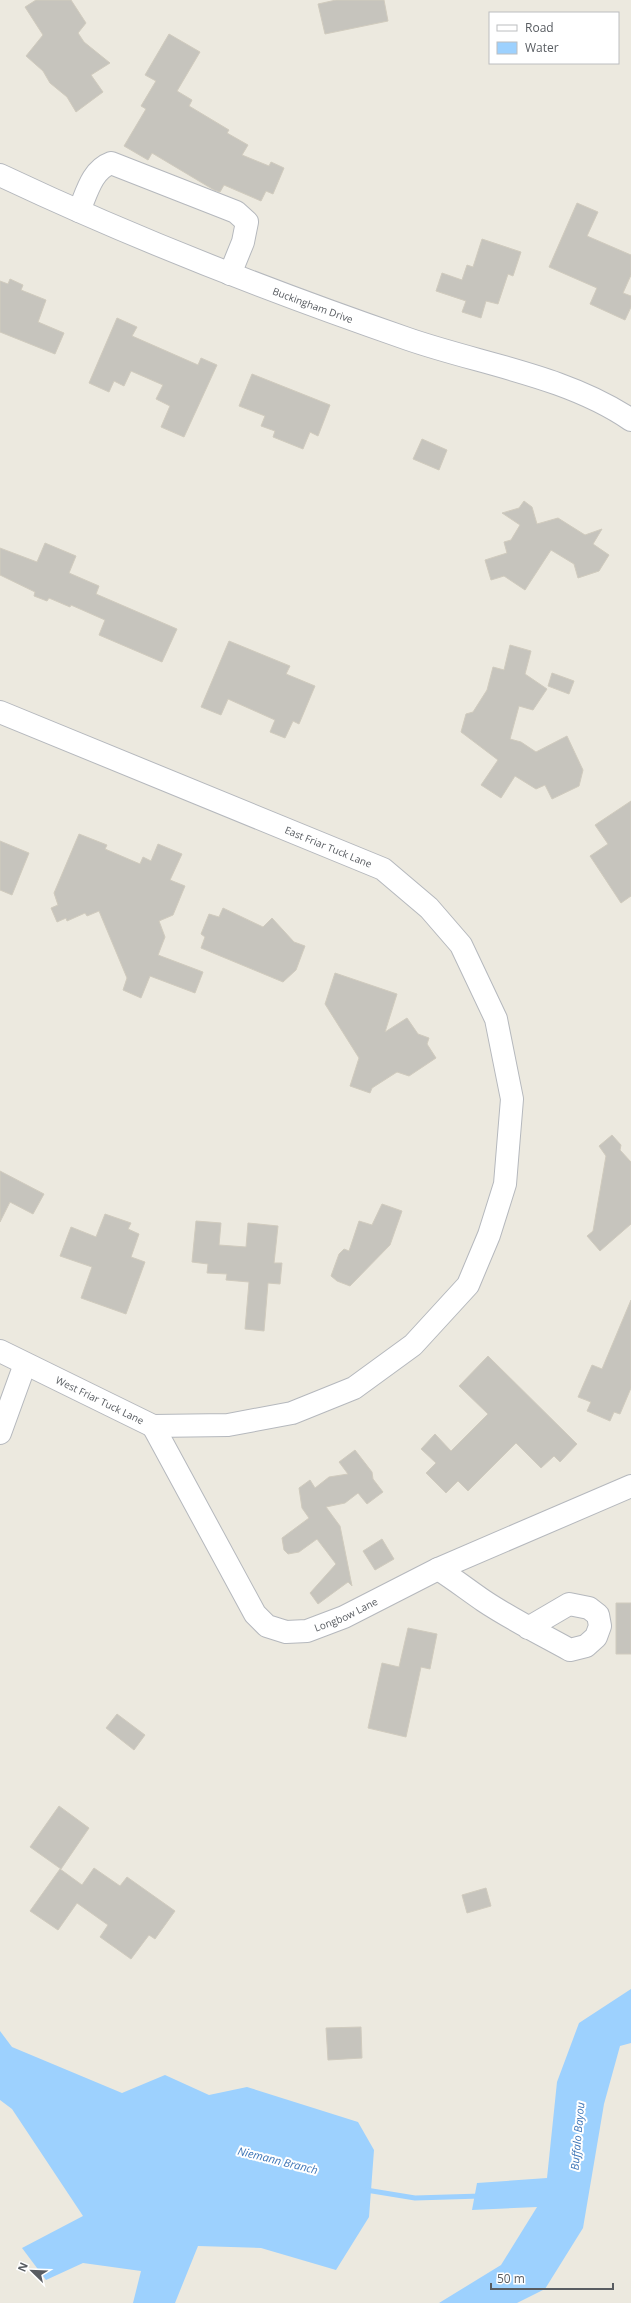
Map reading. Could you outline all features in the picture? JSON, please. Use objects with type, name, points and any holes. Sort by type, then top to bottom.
[{"type":"street","points":[[79,211],[91,183],[101,167],[111,163],[199,196],[236,212],[247,222],[243,242],[230,274]]},
{"type":"street","name":"Buckingham Drive","points":[[0,175],[158,246],[294,299],[423,344],[549,382],[615,409],[631,420]]},
{"type":"street","name":"East Friar Tuck Lane","points":[[0,712],[383,869],[429,908],[461,945],[496,1019],[512,1099],[510,1122]]},
{"type":"street","name":"West Friar Tuck Lane","points":[[0,1351],[153,1426],[228,1425],[292,1413],[354,1388],[413,1345],[468,1284],[489,1235],[505,1184],[510,1122]]},
{"type":"street","points":[[0,1433],[25,1364]]},
{"type":"street","name":"Longbow Lane","points":[[153,1426],[255,1614],[267,1626],[286,1632],[307,1631],[344,1617],[438,1569],[631,1486]]},
{"type":"street","points":[[438,1569],[459,1582],[484,1601],[528,1628]]},
{"type":"water","name":"Buffalo Bayou","points":[[631,1989],[631,2043],[620,2046],[604,2104],[583,2228],[545,2289],[517,2303],[439,2303],[501,2265],[537,2207],[472,2210],[477,2183],[547,2178],[557,2082],[579,2023]]},
{"type":"water","points":[[0,2031],[12,2047],[122,2093],[165,2075],[209,2095],[247,2087],[358,2122],[374,2150],[369,2217],[336,2270],[261,2248],[198,2246],[175,2303],[133,2303],[141,2271],[83,2263],[46,2280],[22,2248],[83,2216],[12,2109],[0,2100]]},
{"type":"building","points":[[36,0],[71,0],[86,23],[78,33],[84,42],[110,63],[91,75],[103,92],[76,112],[67,97],[50,83],[43,71],[26,56],[43,35],[25,7]]},
{"type":"building","points":[[336,0],[384,0],[388,21],[325,34],[318,4]]},
{"type":"building","points":[[169,34],[200,52],[177,91],[192,100],[189,106],[229,130],[227,133],[248,145],[242,155],[269,166],[271,162],[284,168],[273,194],[266,191],[261,201],[224,185],[220,192],[214,190],[152,153],[148,160],[124,146],[146,109],[141,106],[156,81],[145,75]]},
{"type":"building","points":[[577,203],[598,212],[587,236],[631,255],[631,275],[623,293],[631,296],[631,307],[625,320],[590,304],[597,288],[549,267]]},
{"type":"building","points":[[482,239],[521,252],[513,276],[508,274],[498,304],[486,301],[481,318],[462,312],[466,301],[436,291],[442,273],[462,280],[467,265],[473,267]]},
{"type":"building","points":[[10,279],[23,285],[21,290],[46,300],[38,322],[64,333],[55,354],[0,332],[0,281],[8,284]]},
{"type":"building","points":[[117,318],[137,327],[132,336],[198,365],[201,358],[217,365],[184,437],[161,427],[170,406],[156,399],[163,385],[131,371],[124,386],[114,381],[109,392],[89,383]]},
{"type":"building","points":[[252,374],[330,405],[318,436],[310,432],[303,449],[273,437],[275,431],[261,426],[265,416],[239,406]]},
{"type":"building","points":[[422,439],[447,450],[439,470],[413,459]]},
{"type":"building","points":[[524,501],[532,507],[537,524],[558,518],[585,535],[602,529],[593,544],[609,555],[599,571],[578,578],[574,564],[551,550],[525,590],[504,576],[491,580],[485,560],[507,553],[504,542],[511,540],[520,525],[502,513],[519,508]]},
{"type":"building","points":[[45,543],[76,556],[69,573],[99,586],[96,594],[177,629],[162,662],[99,635],[105,620],[71,605],[70,607],[49,598],[47,601],[34,596],[35,592],[0,575],[0,548],[37,562]]},
{"type":"building","points":[[229,641],[290,666],[286,674],[315,686],[299,724],[293,721],[285,738],[270,732],[275,720],[228,699],[221,715],[201,707]]},
{"type":"building","points":[[510,645],[531,651],[525,674],[547,689],[533,710],[519,706],[510,739],[521,742],[536,752],[567,736],[583,770],[579,786],[552,799],[545,785],[536,789],[515,776],[501,798],[481,785],[498,760],[461,732],[466,714],[473,712],[487,690],[493,667],[504,670]]},
{"type":"building","points":[[552,673],[574,681],[569,694],[548,686]]},
{"type":"building","points":[[631,801],[631,896],[621,903],[590,856],[608,844],[595,825]]},
{"type":"building","points":[[79,834],[107,845],[105,849],[140,864],[143,857],[151,861],[158,844],[182,854],[170,880],[185,886],[173,915],[159,921],[165,937],[158,955],[203,972],[195,993],[150,976],[141,998],[123,990],[127,978],[99,911],[87,916],[85,913],[67,921],[66,918],[57,922],[51,908],[58,905],[54,893]]},
{"type":"building","points":[[0,841],[29,853],[12,895],[0,890]]},
{"type":"building","points":[[223,908],[263,927],[272,918],[294,942],[305,946],[296,970],[283,982],[201,948],[205,937],[201,934],[209,914],[219,917]]},
{"type":"building","points":[[335,973],[397,994],[385,1032],[407,1018],[418,1034],[429,1038],[427,1044],[436,1058],[409,1076],[397,1072],[372,1088],[370,1093],[350,1086],[359,1058],[325,1004]]},
{"type":"building","points":[[612,1135],[621,1145],[620,1150],[631,1162],[631,1224],[600,1251],[587,1236],[593,1231],[606,1156],[599,1146]]},
{"type":"building","points":[[0,1171],[44,1194],[33,1214],[10,1202],[0,1222]]},
{"type":"building","points":[[382,1204],[402,1211],[390,1245],[350,1286],[337,1281],[331,1276],[339,1254],[344,1249],[349,1251],[359,1221],[372,1225]]},
{"type":"building","points":[[105,1214],[131,1223],[128,1229],[139,1234],[131,1257],[145,1262],[126,1314],[81,1298],[92,1267],[60,1256],[71,1227],[96,1237]]},
{"type":"building","points":[[196,1221],[221,1223],[219,1245],[246,1247],[248,1223],[278,1226],[274,1263],[282,1263],[280,1284],[268,1283],[264,1331],[245,1329],[249,1282],[226,1280],[227,1274],[207,1273],[208,1264],[192,1262]]},
{"type":"building","points":[[631,1300],[631,1388],[620,1414],[614,1412],[610,1421],[587,1411],[591,1402],[578,1397],[592,1365],[602,1369]]},
{"type":"building","points":[[488,1356],[577,1444],[560,1462],[554,1456],[541,1468],[516,1443],[468,1491],[458,1481],[446,1493],[426,1473],[436,1463],[421,1449],[435,1434],[451,1451],[488,1414],[459,1386]]},
{"type":"building","points":[[355,1450],[372,1472],[373,1479],[383,1492],[367,1504],[358,1493],[345,1503],[326,1507],[340,1526],[352,1586],[348,1582],[318,1604],[310,1593],[336,1564],[317,1539],[299,1552],[288,1554],[284,1550],[282,1538],[309,1518],[302,1508],[299,1488],[310,1480],[315,1488],[329,1477],[348,1474],[339,1462]]},
{"type":"building","points":[[382,1539],[394,1559],[375,1570],[363,1551]]},
{"type":"building","points":[[616,1603],[631,1603],[631,1654],[616,1654]]},
{"type":"building","points":[[408,1628],[437,1634],[430,1669],[421,1667],[406,1737],[368,1728],[382,1663],[399,1667]]},
{"type":"building","points":[[117,1714],[145,1735],[134,1750],[106,1728]]},
{"type":"building","points":[[59,1806],[89,1828],[61,1869],[30,1847]]},
{"type":"building","points":[[94,1868],[120,1886],[127,1877],[175,1911],[155,1939],[149,1935],[131,1959],[100,1937],[108,1925],[77,1903],[58,1930],[30,1911],[60,1869],[82,1885]]},
{"type":"building","points":[[486,1888],[491,1906],[467,1913],[462,1895]]},
{"type":"building","points":[[361,2027],[362,2058],[328,2060],[326,2028]]},
{"type":"waterway","name":"Niemann Branch","points":[[366,2190],[415,2198],[481,2196]]}]
